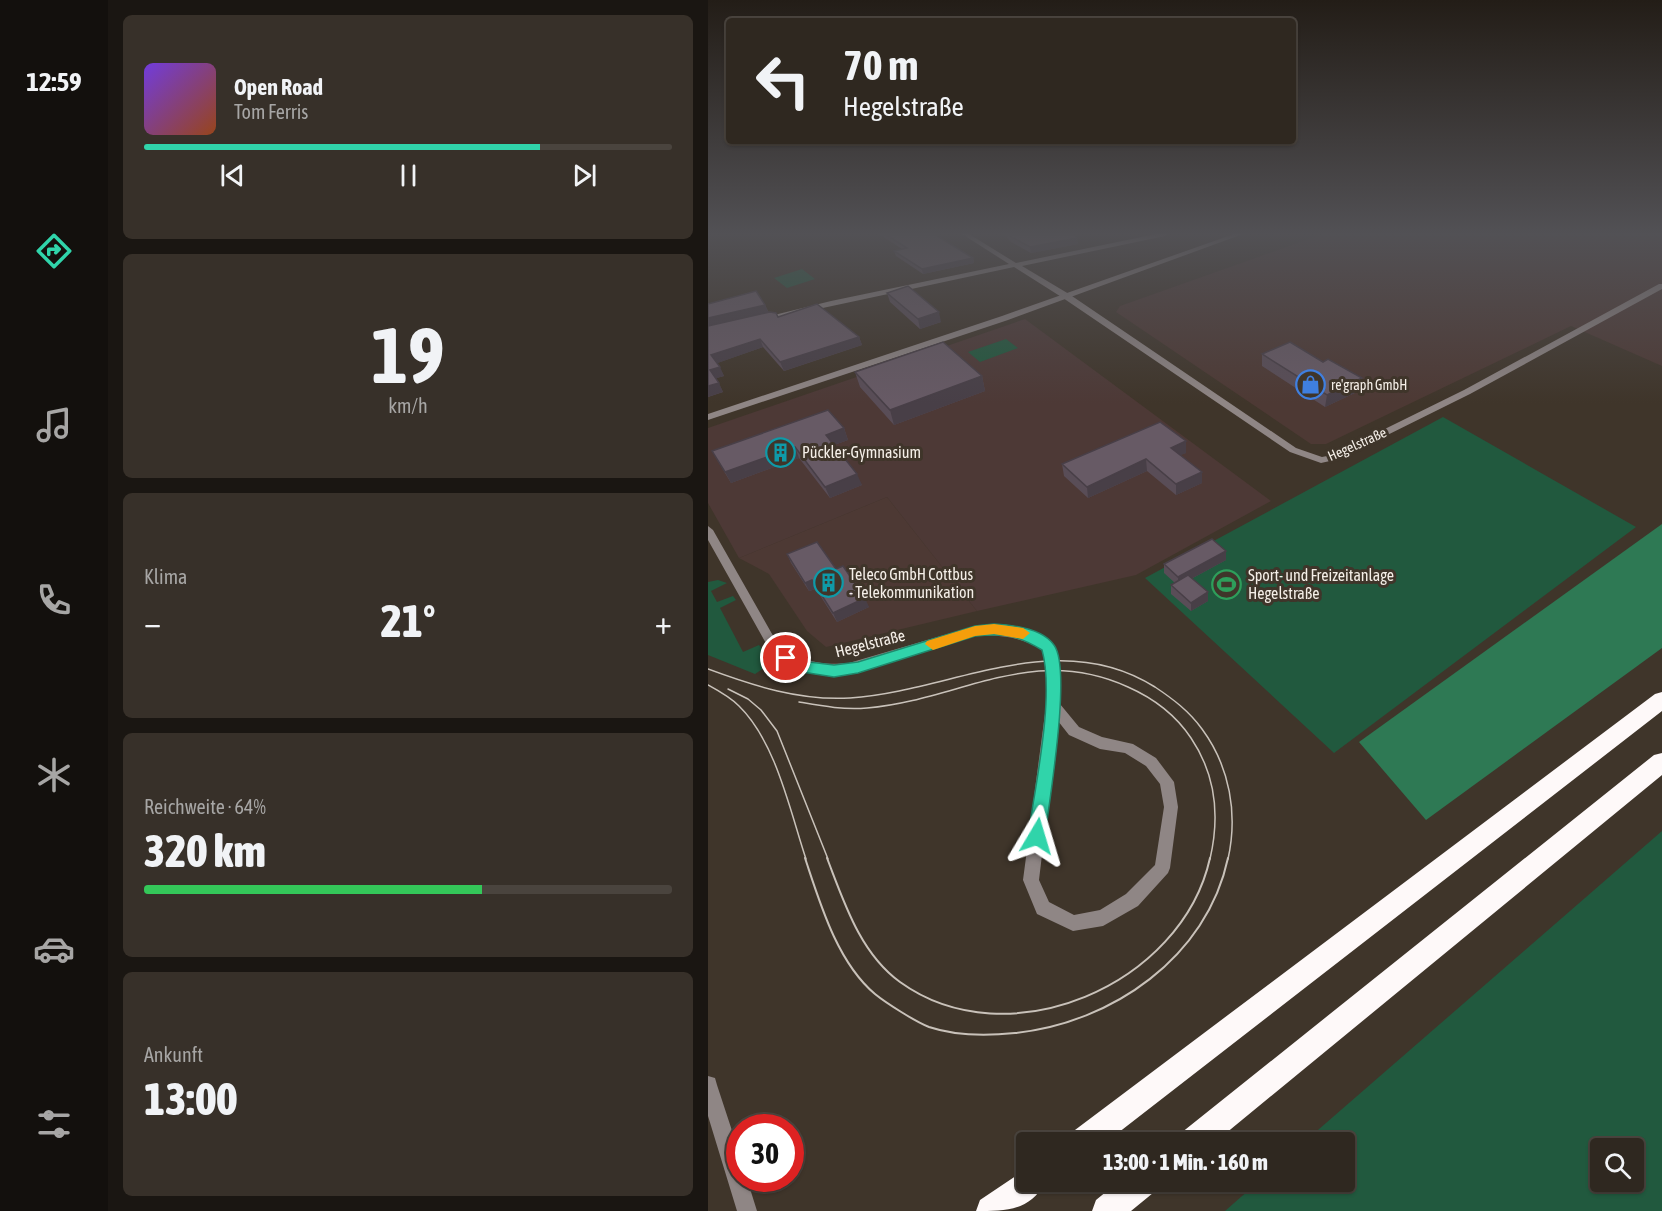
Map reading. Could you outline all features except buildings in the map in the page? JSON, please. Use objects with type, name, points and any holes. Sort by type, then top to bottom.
[{"type":"highway","points":[[1095,1132],[1662,700]]},
{"type":"highway","points":[[1205,1132],[1662,762]]},
{"type":"highway","points":[[992,1211],[1017,1192]]},
{"type":"highway","points":[[1107,1211],[1130,1192]]},
{"type":"street","points":[[753,321],[894,291]]},
{"type":"street","name":"Hegelstraße","points":[[1057,291],[1293,450],[1321,460],[1335,457],[1467,392],[1654,291]]},
{"type":"street","points":[[708,417],[1081,291]]},
{"type":"street","name":"Hegelstraße","points":[[708,530],[772,644],[786,658],[808,668],[834,671],[858,668],[975,631],[994,629],[1015,630],[1048,647],[1052,660],[1053,706],[1031,879],[1043,908],[1073,922],[1103,918],[1132,900],[1162,868],[1171,807],[1167,782],[1151,762],[1128,748],[1100,743],[1074,731],[1053,706]]},
{"type":"street","points":[[708,1085],[747,1211]]},
{"type":"shaded area","points":[[1164,291],[1662,291],[1662,366],[1571,326],[1326,444],[1311,444],[1116,312],[1120,306]]},
{"type":"shaded area","points":[[1025,319],[1271,501],[1136,575],[977,611],[887,497],[739,558],[708,503],[708,428]]},
{"type":"shaded area","points":[[887,497],[977,611],[826,647],[807,631],[769,574],[739,558]]},
{"type":"green space","points":[[1006,339],[1018,348],[980,362],[968,352]]},
{"type":"green space","points":[[1443,417],[1636,527],[1334,753],[1145,578]]},
{"type":"green space","points":[[1662,524],[1662,648],[1426,820],[1359,742]]},
{"type":"green space","points":[[718,580],[727,583],[711,591],[717,602],[733,596],[736,600],[720,608],[743,652],[759,645],[773,662],[755,674],[708,655],[708,582]]},
{"type":"green space","points":[[1662,831],[1662,1211],[1225,1211],[1247,1192],[1355,1192],[1355,1132],[1316,1132]]},
{"type":"tram line","points":[[708,669],[778,691],[831,698],[889,693],[1004,667],[1043,661],[1080,662],[1118,669],[1155,687],[1174,701],[1197,723],[1212,744],[1225,775],[1232,808],[1228,859]]},
{"type":"tram line","points":[[799,702],[841,708],[867,708],[901,703],[1028,672],[1060,671],[1093,675],[1128,687],[1146,696],[1171,714],[1185,729],[1206,766],[1214,796],[1215,812],[1210,859]]},
{"type":"tram line","points":[[708,685],[739,706],[763,738],[788,799],[806,859]]},
{"type":"tram line","points":[[728,689],[748,699],[761,710],[777,731],[828,859]]},
{"type":"tram line","points":[[805,858],[831,931],[840,949],[850,966],[875,994],[923,1025],[961,1034],[983,1035],[1051,1027],[1086,1015],[1119,999],[1150,979],[1177,954],[1199,926],[1217,894],[1228,858]]},
{"type":"tram line","points":[[827,858],[855,926],[874,957],[886,970],[900,982],[943,1004],[990,1013],[1038,1011],[1085,997],[1128,974],[1165,942],[1193,903],[1210,858]]},
{"type":"slow traffic","points":[[933,644],[975,631],[994,629],[1015,630],[1023,633]]},
{"type":"place","name":"re'graph GmbH","points":[[1310,385]]},
{"type":"place","name":"Pückler-Gymnasium","points":[[781,452]]},
{"type":"place","name":"Teleco GmbH Cottbus - Telekommunikation","points":[[828,583]]},
{"type":"place","name":"Sport- und Freizeitanlage Hegelstraße","points":[[1227,584]]},
{"type":"route","points":[[786,658],[808,668],[834,671],[858,668],[975,631],[994,629],[1015,630],[1048,647],[1052,660],[1053,706],[1037,836]]}]
